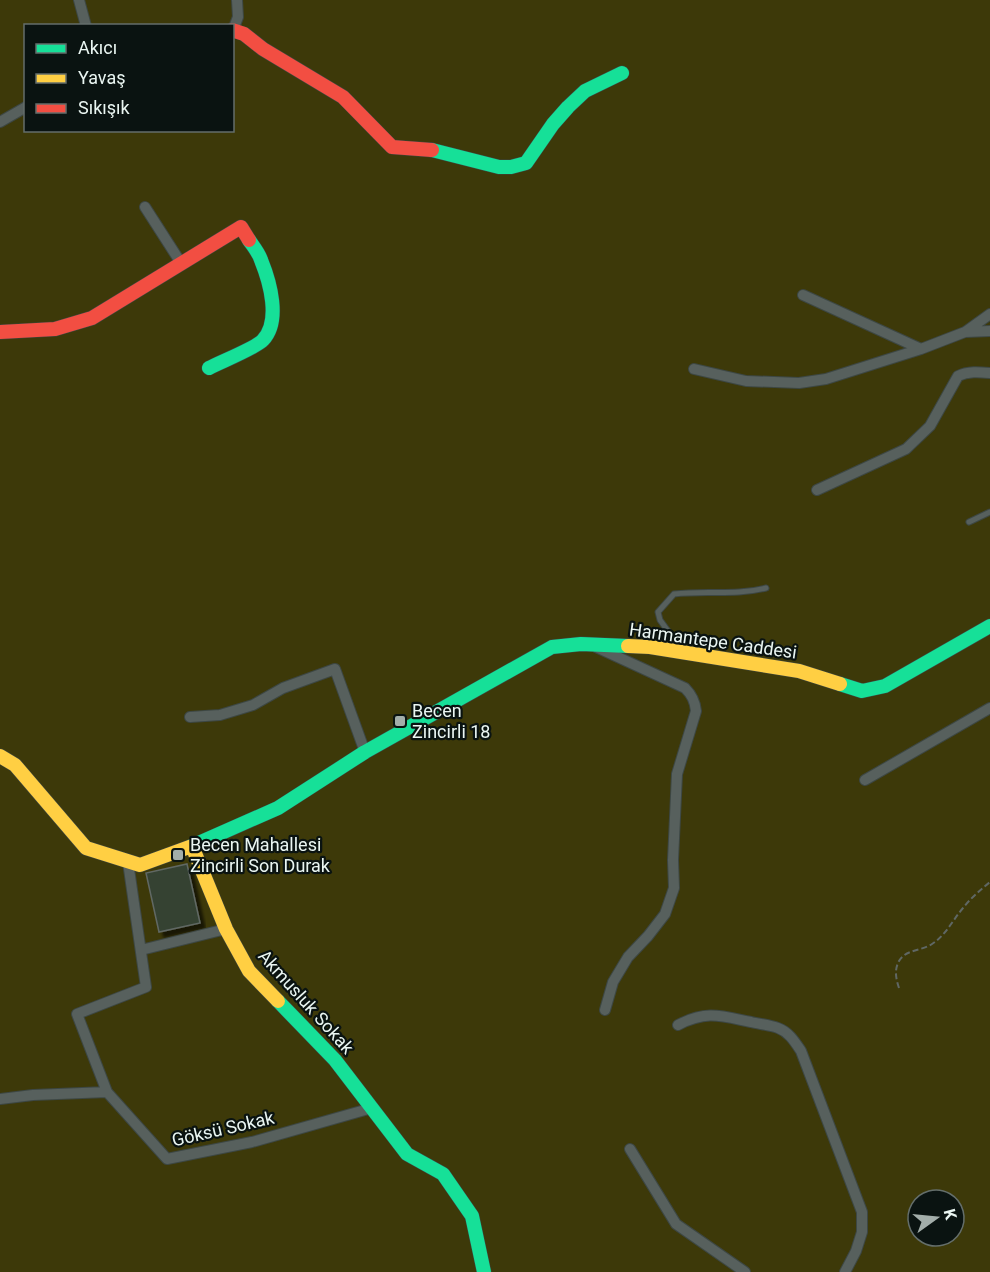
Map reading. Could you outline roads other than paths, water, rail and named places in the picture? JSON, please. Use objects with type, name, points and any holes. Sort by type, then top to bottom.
[{"type":"street","points":[[79,0],[85,24]]},
{"type":"street","points":[[234,27],[238,17],[237,0]]},
{"type":"street","points":[[234,30],[244,34],[263,49],[343,97],[392,147],[435,150],[499,167],[526,163],[552,124],[585,91],[622,73]]},
{"type":"street","points":[[0,122],[24,108]]},
{"type":"street","points":[[145,207],[181,263]]},
{"type":"street","points":[[0,332],[55,329],[92,318],[241,227],[261,258],[272,294],[273,319],[269,332],[262,342],[209,368]]},
{"type":"street","points":[[802,295],[921,349]]},
{"type":"street","points":[[694,369],[746,381],[799,383],[826,379],[921,349],[965,332],[990,314]]},
{"type":"street","points":[[965,332],[990,331]]},
{"type":"street","points":[[817,490],[906,449],[930,426],[958,376],[965,373],[990,373]]},
{"type":"street","name":"Harmantepe Caddesi","points":[[192,846],[278,808],[365,752],[552,647],[591,644],[650,647],[799,671],[862,691],[885,686],[990,626]]},
{"type":"street","points":[[591,644],[685,688],[695,702],[696,711],[677,774],[674,888],[665,914],[628,957],[613,982],[605,1010]]},
{"type":"street","points":[[190,717],[220,715],[253,705],[283,688],[335,669],[365,752]]},
{"type":"street","points":[[865,780],[990,708]]},
{"type":"street","points":[[0,756],[15,765],[86,848],[140,865],[192,846]]},
{"type":"street","name":"Akmusluk Sokak","points":[[192,846],[226,928],[249,971],[335,1060],[407,1154],[443,1174],[472,1216],[484,1272]]},
{"type":"street","points":[[0,1099],[33,1095],[107,1092],[77,1014],[146,987],[128,861]]},
{"type":"street","points":[[141,950],[226,928]]},
{"type":"street","points":[[678,1025],[703,1015],[717,1015],[779,1028],[792,1037],[801,1051],[862,1212],[862,1232],[856,1251],[845,1272]]},
{"type":"street","name":"Göksü Sokak","points":[[107,1092],[167,1159],[252,1142],[372,1108]]},
{"type":"street","points":[[630,1149],[676,1224],[745,1272]]},
{"type":"lane","points":[[969,522],[990,512]]},
{"type":"lane","points":[[683,652],[660,620],[658,612],[674,594],[742,592],[766,588]]},
{"type":"place","name":"Becen Zincirli 18","points":[[400,721]]},
{"type":"place","name":"Becen Mahallesi Zincirli Son Durak","points":[[178,855]]}]
